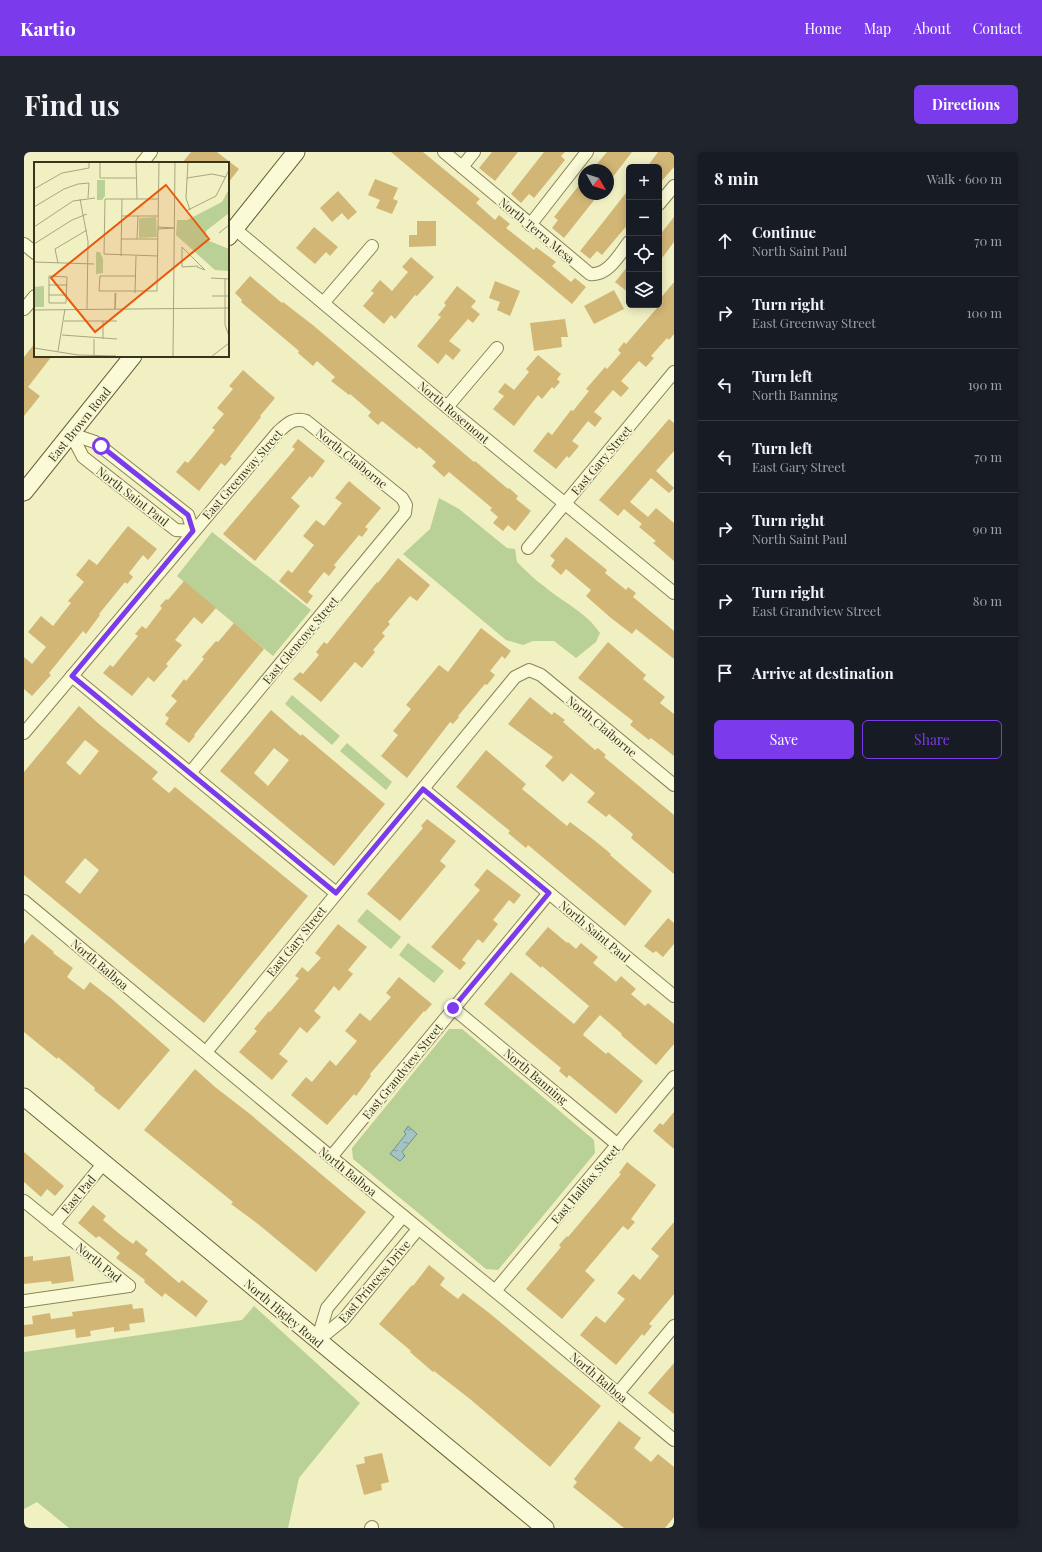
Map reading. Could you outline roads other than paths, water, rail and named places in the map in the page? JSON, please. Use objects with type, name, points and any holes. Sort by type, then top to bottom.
[{"type":"main road","points":[[231,233],[296,152]]},
{"type":"main road","name":"East Brown Road","points":[[24,492],[132,357]]},
{"type":"main road","name":"North Higley Road","points":[[24,1098],[545,1528]]},
{"type":"street","points":[[143,162],[151,152]]},
{"type":"street","name":"North Terra Mesa","points":[[444,152],[590,274],[597,275],[607,270],[626,246]]},
{"type":"street","points":[[462,167],[474,152]]},
{"type":"street","points":[[530,225],[587,152]]},
{"type":"street","points":[[662,200],[674,186]]},
{"type":"street","name":"North Rosemont","points":[[231,233],[324,302],[447,407],[674,593]]},
{"type":"street","points":[[24,244],[34,252]]},
{"type":"street","points":[[324,302],[372,246]]},
{"type":"street","points":[[24,309],[34,297]]},
{"type":"street","points":[[447,407],[497,348]]},
{"type":"street","name":"East Gary Street","points":[[528,548],[674,372]]},
{"type":"street","name":"North Claiborne","points":[[293,420],[300,419],[306,421],[402,498],[406,505]]},
{"type":"street","name":"East Greenway Street","points":[[24,734],[274,436],[286,424],[293,420]]},
{"type":"street","name":"North Saint Paul","points":[[71,434],[95,442],[188,515],[193,531],[176,530],[82,457],[71,434]]},
{"type":"street","name":"East Glencove Street","points":[[190,773],[401,519],[405,513],[406,505]]},
{"type":"street","name":"East Gary Street","points":[[206,1052],[516,677],[529,670]]},
{"type":"street","name":"North Claiborne","points":[[529,670],[541,675],[674,785]]},
{"type":"street","points":[[72,676],[336,893]]},
{"type":"street","name":"North Saint Paul","points":[[423,789],[674,996]]},
{"type":"street","name":"East Grandview Street","points":[[331,1157],[549,893]]},
{"type":"street","name":"North Balboa","points":[[24,900],[331,1157],[674,1440]]},
{"type":"street","name":"North Banning","points":[[453,1008],[618,1145]]},
{"type":"street","name":"East Halifax Street","points":[[495,1291],[674,1077]]},
{"type":"street","name":"East Pad","points":[[53,1225],[103,1164]]},
{"type":"street","name":"North Pad","points":[[24,1201],[129,1286],[24,1301]]},
{"type":"street","name":"East Princess Drive","points":[[317,1341],[327,1308],[403,1216]]},
{"type":"street","name":"East Princess Drive","points":[[317,1341],[344,1319],[418,1229]]},
{"type":"street","points":[[618,1393],[674,1326]]},
{"type":"water","points":[[408,1126],[417,1134],[402,1152],[405,1156],[400,1161],[390,1154],[406,1134],[404,1132]]}]
